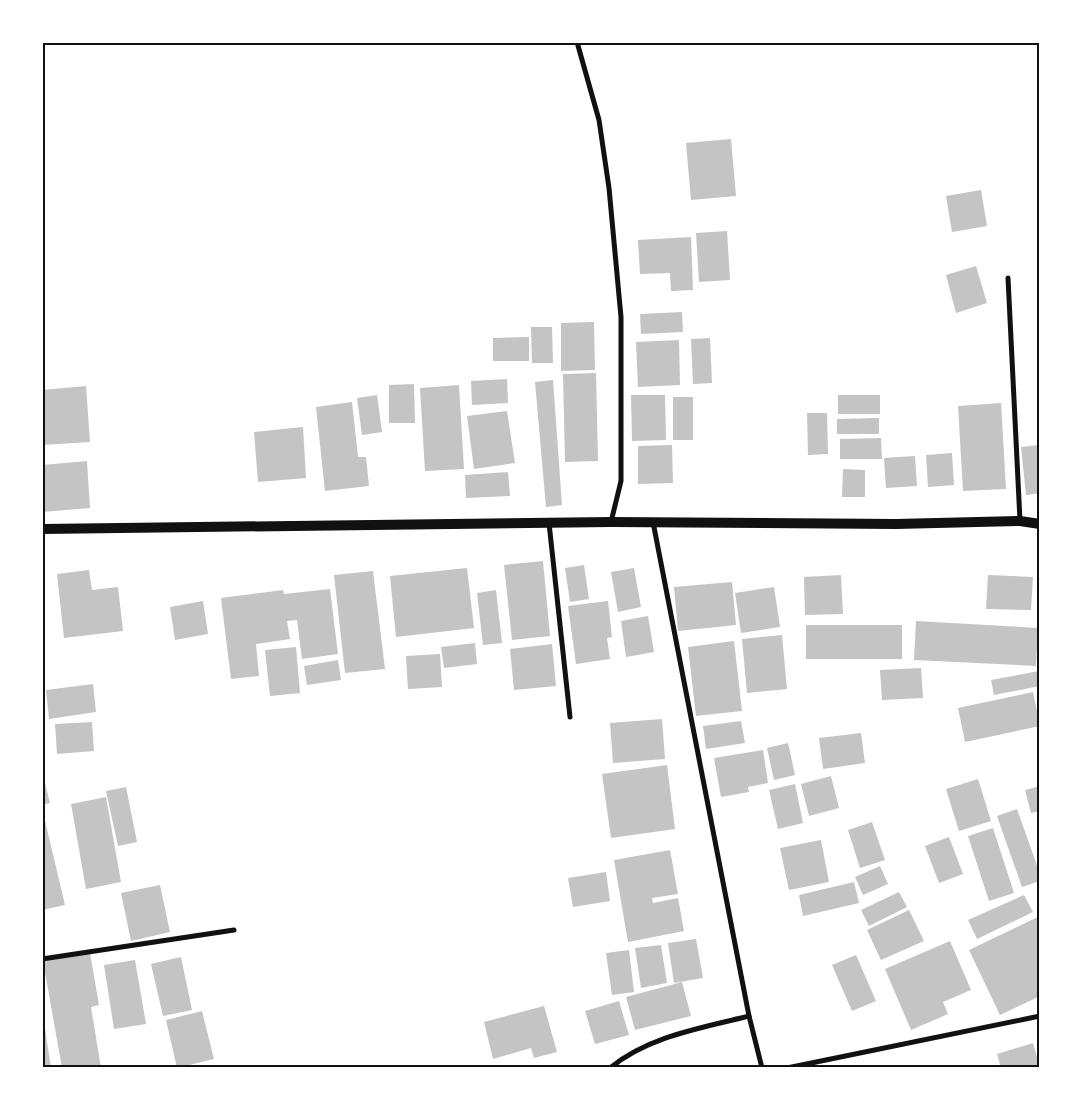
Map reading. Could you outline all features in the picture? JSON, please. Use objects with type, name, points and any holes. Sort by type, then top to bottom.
[{"type":"main road","points":[[42,529],[611,522],[896,524],[1020,521],[1040,524]]},
{"type":"street","points":[[577,42],[599,120],[609,188],[621,318],[621,480],[611,522]]},
{"type":"street","points":[[1008,278],[1020,521]]},
{"type":"street","points":[[653,522],[749,1016],[762,1068]]},
{"type":"street","points":[[548,523],[570,717]]},
{"type":"street","points":[[42,959],[234,930]]},
{"type":"street","points":[[610,1068],[639,1049],[677,1034],[749,1016]]},
{"type":"street","points":[[786,1068],[1040,1016]]},
{"type":"building","points":[[731,139],[736,196],[691,200],[686,143]]},
{"type":"building","points":[[981,190],[987,226],[952,232],[946,196]]},
{"type":"building","points":[[727,231],[730,280],[699,282],[696,233]]},
{"type":"building","points":[[691,237],[693,290],[671,291],[670,273],[640,274],[638,240]]},
{"type":"building","points":[[976,266],[987,303],[956,313],[946,275]]},
{"type":"building","points":[[682,312],[683,332],[641,334],[640,314]]},
{"type":"building","points":[[594,322],[595,370],[561,371],[561,323]]},
{"type":"building","points":[[531,327],[552,327],[553,363],[532,363]]},
{"type":"building","points":[[529,337],[529,361],[493,361],[493,338]]},
{"type":"building","points":[[710,338],[712,383],[693,384],[691,339]]},
{"type":"building","points":[[679,340],[680,385],[638,387],[636,342]]},
{"type":"building","points":[[596,373],[598,461],[565,462],[563,374]]},
{"type":"building","points":[[507,379],[508,403],[472,405],[471,381]]},
{"type":"building","points":[[553,380],[562,505],[546,507],[535,382]]},
{"type":"building","points":[[414,384],[415,423],[389,423],[389,385]]},
{"type":"building","points":[[459,385],[464,469],[425,471],[420,388]]},
{"type":"building","points":[[86,386],[90,442],[42,445],[42,390]]},
{"type":"building","points":[[377,395],[382,432],[362,435],[357,398]]},
{"type":"building","points":[[631,395],[665,395],[666,440],[632,441]]},
{"type":"building","points":[[838,395],[880,395],[880,414],[838,414]]},
{"type":"building","points":[[673,397],[693,397],[693,440],[673,440]]},
{"type":"building","points":[[352,402],[358,457],[366,457],[369,486],[325,491],[316,407]]},
{"type":"building","points":[[1001,403],[1006,489],[963,491],[958,406]]},
{"type":"building","points":[[507,411],[515,463],[474,469],[467,416]]},
{"type":"building","points":[[807,413],[827,413],[828,454],[808,455]]},
{"type":"building","points":[[879,418],[879,434],[837,434],[837,419]]},
{"type":"building","points":[[303,427],[306,478],[258,482],[254,432]]},
{"type":"building","points":[[881,438],[882,459],[840,459],[840,439]]},
{"type":"building","points":[[672,445],[673,483],[638,484],[638,446]]},
{"type":"building","points":[[1039,445],[1040,493],[1026,495],[1021,447]]},
{"type":"building","points":[[952,453],[954,485],[928,487],[926,455]]},
{"type":"building","points":[[915,456],[917,486],[886,488],[884,458]]},
{"type":"building","points":[[87,461],[90,508],[42,512],[42,465]]},
{"type":"building","points":[[843,469],[865,470],[865,497],[842,497]]},
{"type":"building","points":[[508,472],[510,496],[466,498],[465,475]]},
{"type":"building","points":[[543,561],[550,636],[512,640],[504,565]]},
{"type":"building","points":[[584,565],[589,599],[570,602],[565,568]]},
{"type":"building","points":[[467,568],[474,628],[396,637],[390,576]]},
{"type":"building","points":[[634,568],[641,607],[618,612],[611,572]]},
{"type":"building","points":[[89,570],[92,590],[118,587],[123,631],[64,638],[57,574]]},
{"type":"building","points":[[373,571],[385,669],[345,673],[334,575]]},
{"type":"building","points":[[841,575],[843,614],[805,615],[804,577]]},
{"type":"building","points":[[988,575],[1033,577],[1031,610],[986,609]]},
{"type":"building","points":[[732,582],[736,625],[678,631],[674,587]]},
{"type":"building","points":[[774,587],[780,627],[741,633],[735,593]]},
{"type":"building","points":[[330,589],[338,654],[302,659],[297,620],[287,621],[290,639],[256,644],[259,676],[231,679],[221,598],[283,590],[284,594]]},
{"type":"building","points":[[496,590],[502,643],[483,645],[477,593]]},
{"type":"building","points":[[203,601],[208,634],[175,640],[170,607]]},
{"type":"building","points":[[608,601],[612,637],[607,638],[610,659],[576,664],[568,606]]},
{"type":"building","points":[[648,616],[654,652],[626,657],[621,621]]},
{"type":"building","points":[[916,621],[1038,628],[1036,666],[914,660]]},
{"type":"building","points":[[806,625],[902,625],[902,659],[806,659]]},
{"type":"building","points":[[782,635],[787,689],[747,693],[742,639]]},
{"type":"building","points":[[734,641],[742,711],[696,716],[688,647]]},
{"type":"building","points":[[475,643],[477,664],[444,668],[441,647]]},
{"type":"building","points":[[552,644],[556,686],[514,690],[510,649]]},
{"type":"building","points":[[296,647],[300,693],[270,696],[265,650]]},
{"type":"building","points":[[440,654],[442,687],[408,689],[406,656]]},
{"type":"building","points":[[338,660],[341,680],[307,685],[304,666]]},
{"type":"building","points":[[921,668],[923,698],[882,700],[880,670]]},
{"type":"building","points":[[1039,671],[1040,686],[994,695],[991,680]]},
{"type":"building","points":[[93,684],[96,712],[49,719],[46,690]]},
{"type":"building","points":[[1033,692],[1040,726],[965,742],[958,708]]},
{"type":"building","points":[[662,719],[665,759],[613,763],[610,723]]},
{"type":"building","points":[[741,721],[745,743],[706,749],[703,726]]},
{"type":"building","points":[[92,722],[94,751],[57,754],[55,724]]},
{"type":"building","points":[[861,733],[865,763],[823,769],[819,738]]},
{"type":"building","points":[[788,743],[795,775],[774,780],[767,748]]},
{"type":"building","points":[[763,750],[768,783],[748,787],[749,792],[721,797],[714,758]]},
{"type":"building","points":[[667,765],[675,829],[611,838],[602,774]]},
{"type":"building","points":[[831,776],[839,808],[809,816],[801,784]]},
{"type":"building","points":[[42,779],[44,779],[50,803],[42,805]]},
{"type":"building","points":[[978,779],[991,821],[959,831],[946,789]]},
{"type":"building","points":[[795,784],[803,823],[778,829],[769,790]]},
{"type":"building","points":[[1040,786],[1040,811],[1031,813],[1025,790]]},
{"type":"building","points":[[126,787],[137,842],[118,846],[106,791]]},
{"type":"building","points":[[106,797],[121,882],[86,889],[71,804]]},
{"type":"building","points":[[42,808],[65,905],[42,910]]},
{"type":"building","points":[[1017,809],[1040,874],[1040,881],[1022,887],[997,816]]},
{"type":"building","points":[[872,822],[885,860],[860,868],[848,830]]},
{"type":"building","points":[[993,828],[1014,893],[989,901],[968,836]]},
{"type":"building","points":[[949,837],[963,874],[939,883],[925,846]]},
{"type":"building","points":[[821,840],[829,882],[789,890],[780,848]]},
{"type":"building","points":[[670,850],[678,894],[652,898],[653,903],[678,898],[684,931],[628,942],[614,860]]},
{"type":"building","points":[[880,866],[888,884],[863,895],[855,877]]},
{"type":"building","points":[[606,872],[610,901],[573,907],[568,878]]},
{"type":"building","points":[[854,882],[859,903],[803,916],[799,895]]},
{"type":"building","points":[[160,885],[170,932],[131,941],[121,893]]},
{"type":"building","points":[[899,892],[907,907],[869,926],[861,910]]},
{"type":"building","points":[[1024,895],[1033,912],[977,939],[968,920]]},
{"type":"building","points":[[909,910],[924,941],[881,960],[867,930]]},
{"type":"building","points":[[1040,916],[1040,996],[1000,1015],[969,950]]},
{"type":"building","points":[[696,939],[703,978],[674,983],[668,943]]},
{"type":"building","points":[[950,941],[971,990],[943,1002],[948,1014],[911,1030],[885,969]]},
{"type":"building","points":[[661,945],[667,983],[641,988],[635,948]]},
{"type":"building","points":[[629,950],[634,992],[612,995],[606,953]]},
{"type":"building","points":[[90,953],[99,1005],[91,1007],[101,1068],[62,1068],[43,961]]},
{"type":"building","points":[[856,955],[876,1001],[852,1011],[832,965]]},
{"type":"building","points":[[181,957],[192,1010],[163,1016],[151,964]]},
{"type":"building","points":[[135,960],[146,1024],[114,1029],[104,965]]},
{"type":"building","points":[[682,982],[691,1016],[635,1030],[626,997]]},
{"type":"building","points":[[619,1001],[629,1035],[595,1044],[585,1011]]},
{"type":"building","points":[[544,1006],[557,1052],[534,1058],[531,1048],[493,1059],[484,1022]]},
{"type":"building","points":[[202,1011],[214,1059],[177,1068],[166,1020]]},
{"type":"building","points":[[42,1022],[44,1022],[51,1068],[42,1068]]},
{"type":"building","points":[[1033,1043],[1040,1068],[1001,1068],[997,1054]]}]
